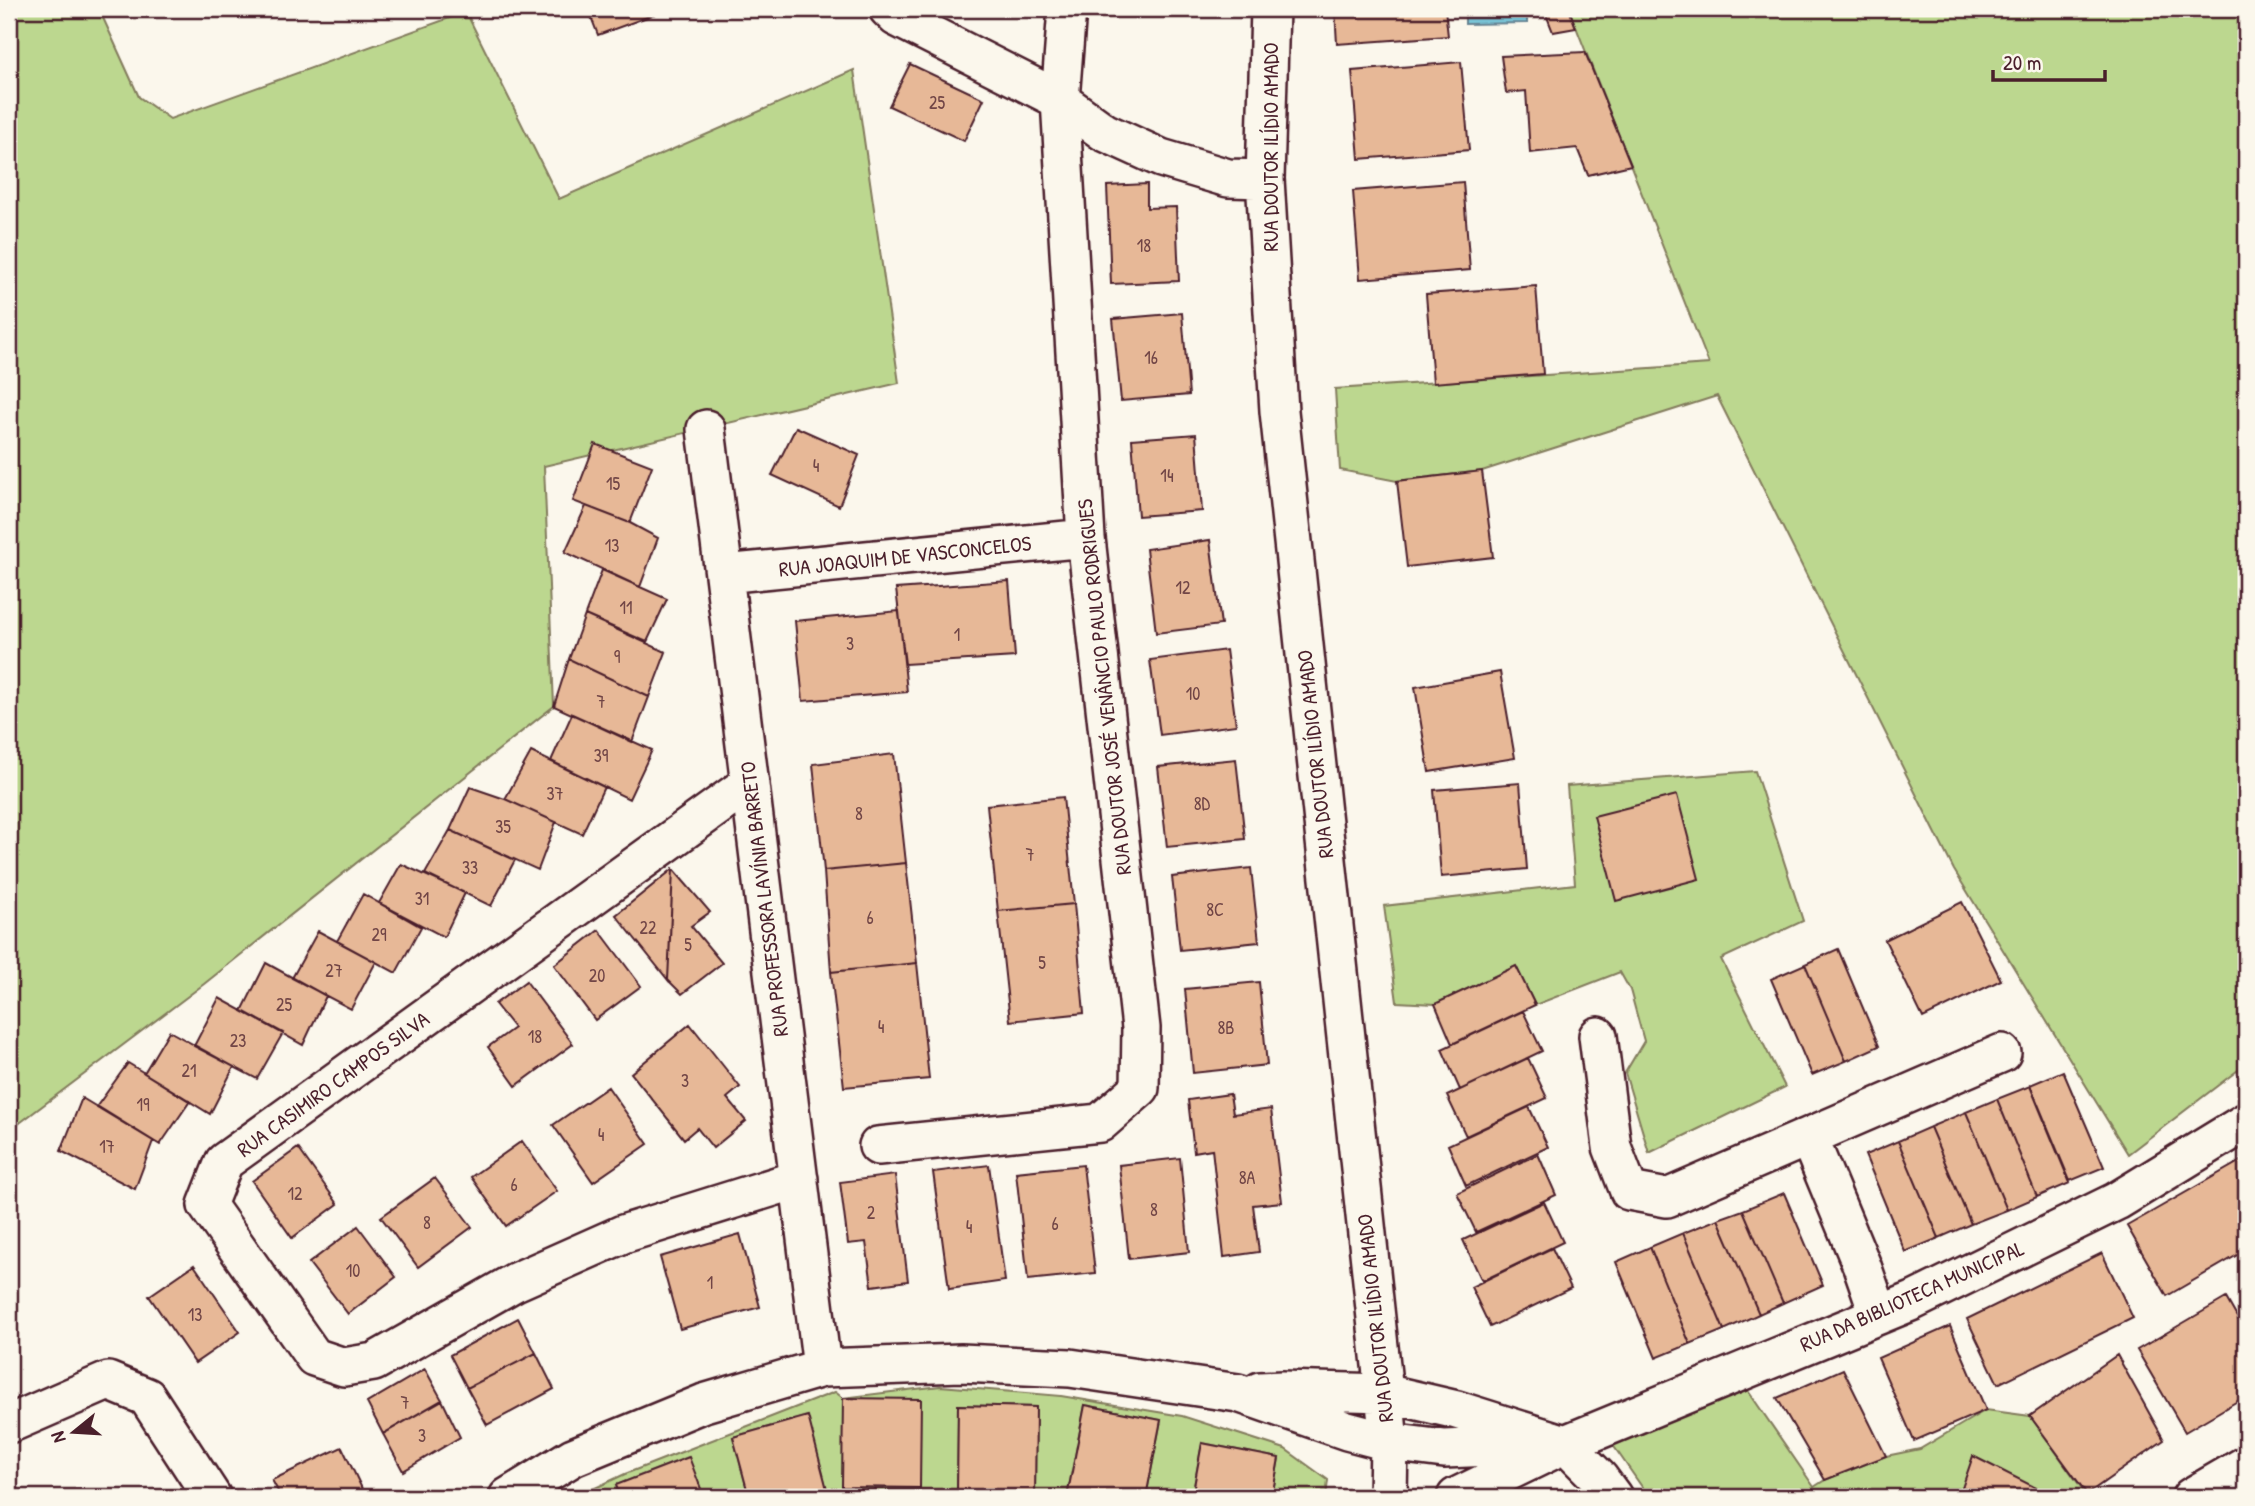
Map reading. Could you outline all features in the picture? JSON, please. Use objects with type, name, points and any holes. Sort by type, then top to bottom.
[{"type":"street","points":[[888,9],[896,17],[1060,100],[1104,132],[1161,158],[1228,178],[1265,179]]},
{"type":"street","name":"RUA DOUTOR JOSÉ VENÂNCIO PAULO RODRIGUES","points":[[878,1146],[1100,1123],[1140,1088],[1141,1028],[1086,538],[1060,100],[1067,9]]},
{"type":"street","name":"RUA DOUTOR ILÍDIO AMADO","points":[[1270,9],[1265,179],[1279,411],[1389,1442],[1388,1497]]},
{"type":"street","name":"RUA PROFESSORA LAVÍNIA BARRETO","points":[[706,429],[822,1368]]},
{"type":"street","name":"RUA JOAQUIM DE VASCONCELOS","points":[[724,574],[1086,538]]},
{"type":"street","name":"RUA CASIMIRO CAMPOS SILVA","points":[[750,783],[224,1162],[207,1205],[314,1357],[344,1367],[374,1362],[515,1282],[623,1234],[799,1179]]},
{"type":"street","points":[[1598,1036],[1612,1147],[1629,1191],[1667,1198],[2002,1053]]},
{"type":"street","name":"RUA DA BIBLIOTECA MUNICIPAL","points":[[1456,1497],[1565,1444],[1913,1301],[2117,1201],[2246,1122]]},
{"type":"street","points":[[1809,1138],[1862,1266],[1879,1315]]},
{"type":"street","points":[[508,1497],[573,1457],[704,1403],[822,1368],[961,1363],[1070,1368],[1238,1393],[1347,1431],[1389,1442],[1444,1449],[1565,1444]]},
{"type":"street","points":[[9,1424],[108,1381],[147,1397],[212,1497]]},
{"type":"street","points":[[1238,1393],[1282,1390],[1384,1393],[1457,1410],[1565,1444],[1599,1478],[1613,1497]]},
{"type":"street","points":[[2191,1497],[2246,1465]]},
{"type":"green space","points":[[9,9],[99,9],[139,97],[170,119],[466,12],[559,199],[854,70],[899,383],[544,466],[554,706],[204,984],[17,1125],[9,1110]]},
{"type":"green space","points":[[1569,9],[2246,9],[2246,1064],[2128,1154],[1954,870],[1717,396],[1482,471],[1397,481],[1340,470],[1335,389],[1709,364]]},
{"type":"green space","points":[[1755,771],[1803,921],[1721,959],[1785,1087],[1649,1153],[1625,1073],[1644,1041],[1630,990],[1620,972],[1535,1005],[1516,966],[1435,1004],[1397,1002],[1384,906],[1575,884],[1567,786]]},
{"type":"green space","points":[[1744,1385],[1814,1487],[1886,1456],[1920,1449],[1986,1410],[2030,1416],[2088,1497],[1649,1497],[1608,1438]]},
{"type":"green space","points":[[940,1386],[1061,1396],[1182,1416],[1285,1449],[1328,1480],[1326,1497],[1272,1497],[1279,1458],[1202,1443],[1192,1497],[1146,1497],[1161,1420],[1085,1405],[1068,1492],[1094,1497],[829,1497],[807,1416],[733,1437],[749,1497],[704,1497],[688,1457],[616,1485],[620,1497],[576,1497],[625,1474],[835,1392],[843,1398]],"holes":[[[958,1405],[1036,1407],[1035,1495],[957,1494]]]},
{"type":"water","points":[[1465,9],[1527,9],[1527,23],[1465,24]]},
{"type":"building","points":[[588,9],[669,9],[598,35]]},
{"type":"building","points":[[1335,9],[1445,9],[1448,36],[1337,44]]},
{"type":"building","points":[[1544,9],[1569,9],[1576,28],[1553,32]]},
{"type":"building","points":[[1585,52],[1631,165],[1588,175],[1577,148],[1530,153],[1526,91],[1506,93],[1501,56]]},
{"type":"building","points":[[1461,62],[1469,150],[1359,159],[1352,71]]},
{"type":"building","points":[[910,64],[984,99],[964,141],[889,106]]},
{"type":"building","points":[[1463,182],[1470,270],[1360,279],[1353,191]]},
{"type":"building","points":[[1147,184],[1147,208],[1176,207],[1179,281],[1111,284],[1107,186]]},
{"type":"building","points":[[1536,286],[1543,374],[1433,383],[1426,294]]},
{"type":"building","points":[[1182,313],[1189,395],[1121,401],[1113,319]]},
{"type":"building","points":[[796,427],[859,455],[839,506],[772,475]]},
{"type":"building","points":[[1196,434],[1202,511],[1138,516],[1132,439]]},
{"type":"building","points":[[595,444],[652,466],[630,523],[573,501]]},
{"type":"building","points":[[1482,471],[1493,557],[1407,567],[1397,481]]},
{"type":"building","points":[[586,506],[630,523],[658,538],[640,587],[565,552]]},
{"type":"building","points":[[1210,540],[1221,625],[1156,633],[1146,549]]},
{"type":"building","points":[[602,570],[667,599],[647,642],[585,615]]},
{"type":"building","points":[[1009,581],[1015,657],[905,664],[896,589]]},
{"type":"building","points":[[899,611],[907,692],[803,701],[795,621]]},
{"type":"building","points":[[585,615],[666,652],[649,697],[569,659]]},
{"type":"building","points":[[1226,650],[1236,725],[1160,735],[1150,660]]},
{"type":"building","points":[[569,659],[649,697],[632,742],[554,706]]},
{"type":"building","points":[[1500,672],[1515,758],[1429,772],[1415,687]]},
{"type":"building","points":[[572,714],[652,750],[629,799],[551,761]]},
{"type":"building","points":[[531,752],[604,787],[582,834],[505,799]]},
{"type":"building","points":[[894,754],[906,863],[824,871],[813,764]]},
{"type":"building","points":[[1236,759],[1245,839],[1167,847],[1158,767]]},
{"type":"building","points":[[1520,783],[1527,869],[1441,877],[1434,790]]},
{"type":"building","points":[[470,787],[556,822],[538,870],[450,830]]},
{"type":"building","points":[[1677,795],[1699,879],[1616,901],[1594,816]]},
{"type":"building","points":[[1063,797],[1074,904],[998,911],[987,805]]},
{"type":"building","points":[[450,830],[515,860],[491,906],[425,874]]},
{"type":"building","points":[[906,863],[917,963],[831,972],[824,871]]},
{"type":"building","points":[[401,864],[465,893],[444,937],[379,903]]},
{"type":"building","points":[[1251,868],[1259,942],[1180,950],[1172,877]]},
{"type":"building","points":[[673,869],[710,912],[691,926],[722,963],[682,994],[668,980]]},
{"type":"building","points":[[673,869],[670,939],[668,980],[616,915]]},
{"type":"building","points":[[363,894],[421,927],[396,973],[337,941]]},
{"type":"building","points":[[1962,902],[2001,980],[1923,1018],[1885,940]]},
{"type":"building","points":[[1074,904],[1084,1013],[1010,1021],[998,911]]},
{"type":"building","points":[[599,930],[641,986],[595,1020],[554,965]]},
{"type":"building","points":[[318,931],[376,962],[351,1009],[292,978]]},
{"type":"building","points":[[1838,949],[1879,1046],[1846,1061],[1805,964]]},
{"type":"building","points":[[266,963],[326,996],[303,1045],[242,1011]]},
{"type":"building","points":[[917,963],[929,1079],[844,1087],[831,972]]},
{"type":"building","points":[[1805,964],[1846,1061],[1812,1075],[1771,979]]},
{"type":"building","points":[[1516,966],[1535,1005],[1452,1044],[1435,1004]]},
{"type":"building","points":[[526,981],[573,1044],[516,1086],[488,1047],[514,1028],[495,1004]]},
{"type":"building","points":[[1259,982],[1267,1065],[1193,1073],[1185,989]]},
{"type":"building","points":[[219,998],[283,1033],[257,1079],[194,1046]]},
{"type":"building","points":[[1523,1011],[1542,1051],[1460,1090],[1442,1049]]},
{"type":"building","points":[[690,1024],[740,1087],[727,1098],[746,1121],[713,1148],[697,1128],[684,1139],[631,1073]]},
{"type":"building","points":[[169,1031],[234,1067],[210,1114],[144,1073]]},
{"type":"building","points":[[1528,1058],[1547,1098],[1466,1136],[1447,1096]]},
{"type":"building","points":[[128,1063],[190,1101],[160,1145],[97,1106]]},
{"type":"building","points":[[2063,1071],[2104,1167],[2070,1181],[2030,1085]]},
{"type":"building","points":[[2030,1086],[2070,1183],[2037,1197],[1997,1099]]},
{"type":"building","points":[[608,1087],[648,1144],[593,1182],[553,1125]]},
{"type":"building","points":[[1230,1094],[1233,1114],[1271,1109],[1282,1202],[1253,1205],[1259,1252],[1224,1257],[1212,1149],[1194,1152],[1188,1100]]},
{"type":"building","points":[[82,1098],[153,1141],[135,1189],[61,1151]]},
{"type":"building","points":[[1997,1099],[2037,1197],[2007,1210],[1966,1112]]},
{"type":"building","points":[[1529,1107],[1548,1147],[1466,1186],[1448,1145]]},
{"type":"building","points":[[1966,1112],[2007,1210],[1971,1224],[1930,1127]]},
{"type":"building","points":[[1930,1127],[1971,1224],[1939,1238],[1898,1141]]},
{"type":"building","points":[[522,1141],[557,1191],[506,1226],[471,1177]]},
{"type":"building","points":[[1898,1141],[1939,1238],[1905,1252],[1865,1155]]},
{"type":"building","points":[[298,1148],[338,1204],[292,1238],[252,1181]]},
{"type":"building","points":[[1538,1154],[1556,1195],[1476,1232],[1457,1193]]},
{"type":"building","points":[[1180,1158],[1189,1252],[1129,1259],[1119,1165]]},
{"type":"building","points":[[2246,1158],[2246,1250],[2167,1296],[2127,1226]]},
{"type":"building","points":[[989,1165],[1005,1281],[949,1289],[933,1172]]},
{"type":"building","points":[[1083,1165],[1095,1273],[1028,1280],[1016,1172]]},
{"type":"building","points":[[895,1175],[908,1281],[872,1286],[866,1242],[848,1244],[840,1182]]},
{"type":"building","points":[[435,1178],[472,1227],[418,1267],[381,1217]]},
{"type":"building","points":[[1784,1193],[1823,1285],[1783,1303],[1743,1210]]},
{"type":"building","points":[[1544,1202],[1563,1242],[1482,1281],[1463,1240]]},
{"type":"building","points":[[1743,1210],[1783,1303],[1759,1314],[1718,1219]]},
{"type":"building","points":[[1718,1219],[1759,1314],[1724,1330],[1683,1233]]},
{"type":"building","points":[[358,1226],[396,1277],[348,1314],[309,1263]]},
{"type":"building","points":[[1683,1233],[1724,1330],[1690,1344],[1650,1247]]},
{"type":"building","points":[[740,1234],[760,1307],[680,1329],[660,1257]]},
{"type":"building","points":[[1650,1247],[1690,1344],[1656,1358],[1616,1262]]},
{"type":"building","points":[[1552,1248],[1571,1288],[1490,1327],[1471,1287]]},
{"type":"building","points":[[2102,1253],[2133,1318],[1998,1384],[1967,1319]]},
{"type":"building","points":[[194,1265],[240,1332],[195,1363],[149,1296]]},
{"type":"building","points":[[2226,1298],[2246,1333],[2246,1396],[2185,1432],[2137,1350]]},
{"type":"building","points":[[518,1318],[536,1353],[467,1388],[450,1355]]},
{"type":"building","points":[[1950,1326],[1986,1410],[1914,1441],[1878,1358]]},
{"type":"building","points":[[536,1353],[554,1389],[487,1425],[467,1388]]},
{"type":"building","points":[[2117,1355],[2164,1440],[2087,1494],[2030,1416]]},
{"type":"building","points":[[425,1369],[442,1400],[383,1434],[367,1403]]},
{"type":"building","points":[[1843,1369],[1886,1456],[1825,1480],[1777,1398]]},
{"type":"building","points":[[843,1398],[921,1399],[920,1488],[842,1487]]},
{"type":"building","points":[[442,1400],[460,1437],[403,1471],[383,1434]]},
{"type":"building","points":[[958,1405],[1036,1407],[1035,1496],[957,1494]]},
{"type":"building","points":[[1085,1405],[1161,1420],[1146,1497],[1094,1497],[1068,1492]]},
{"type":"building","points":[[808,1416],[829,1497],[749,1497],[733,1437]]},
{"type":"building","points":[[1202,1443],[1279,1458],[1272,1497],[1192,1497]]},
{"type":"building","points":[[342,1447],[366,1497],[281,1497],[272,1480]]},
{"type":"building","points":[[1973,1456],[2054,1497],[1959,1497]]},
{"type":"building","points":[[689,1457],[704,1497],[620,1497],[616,1485]]}]
